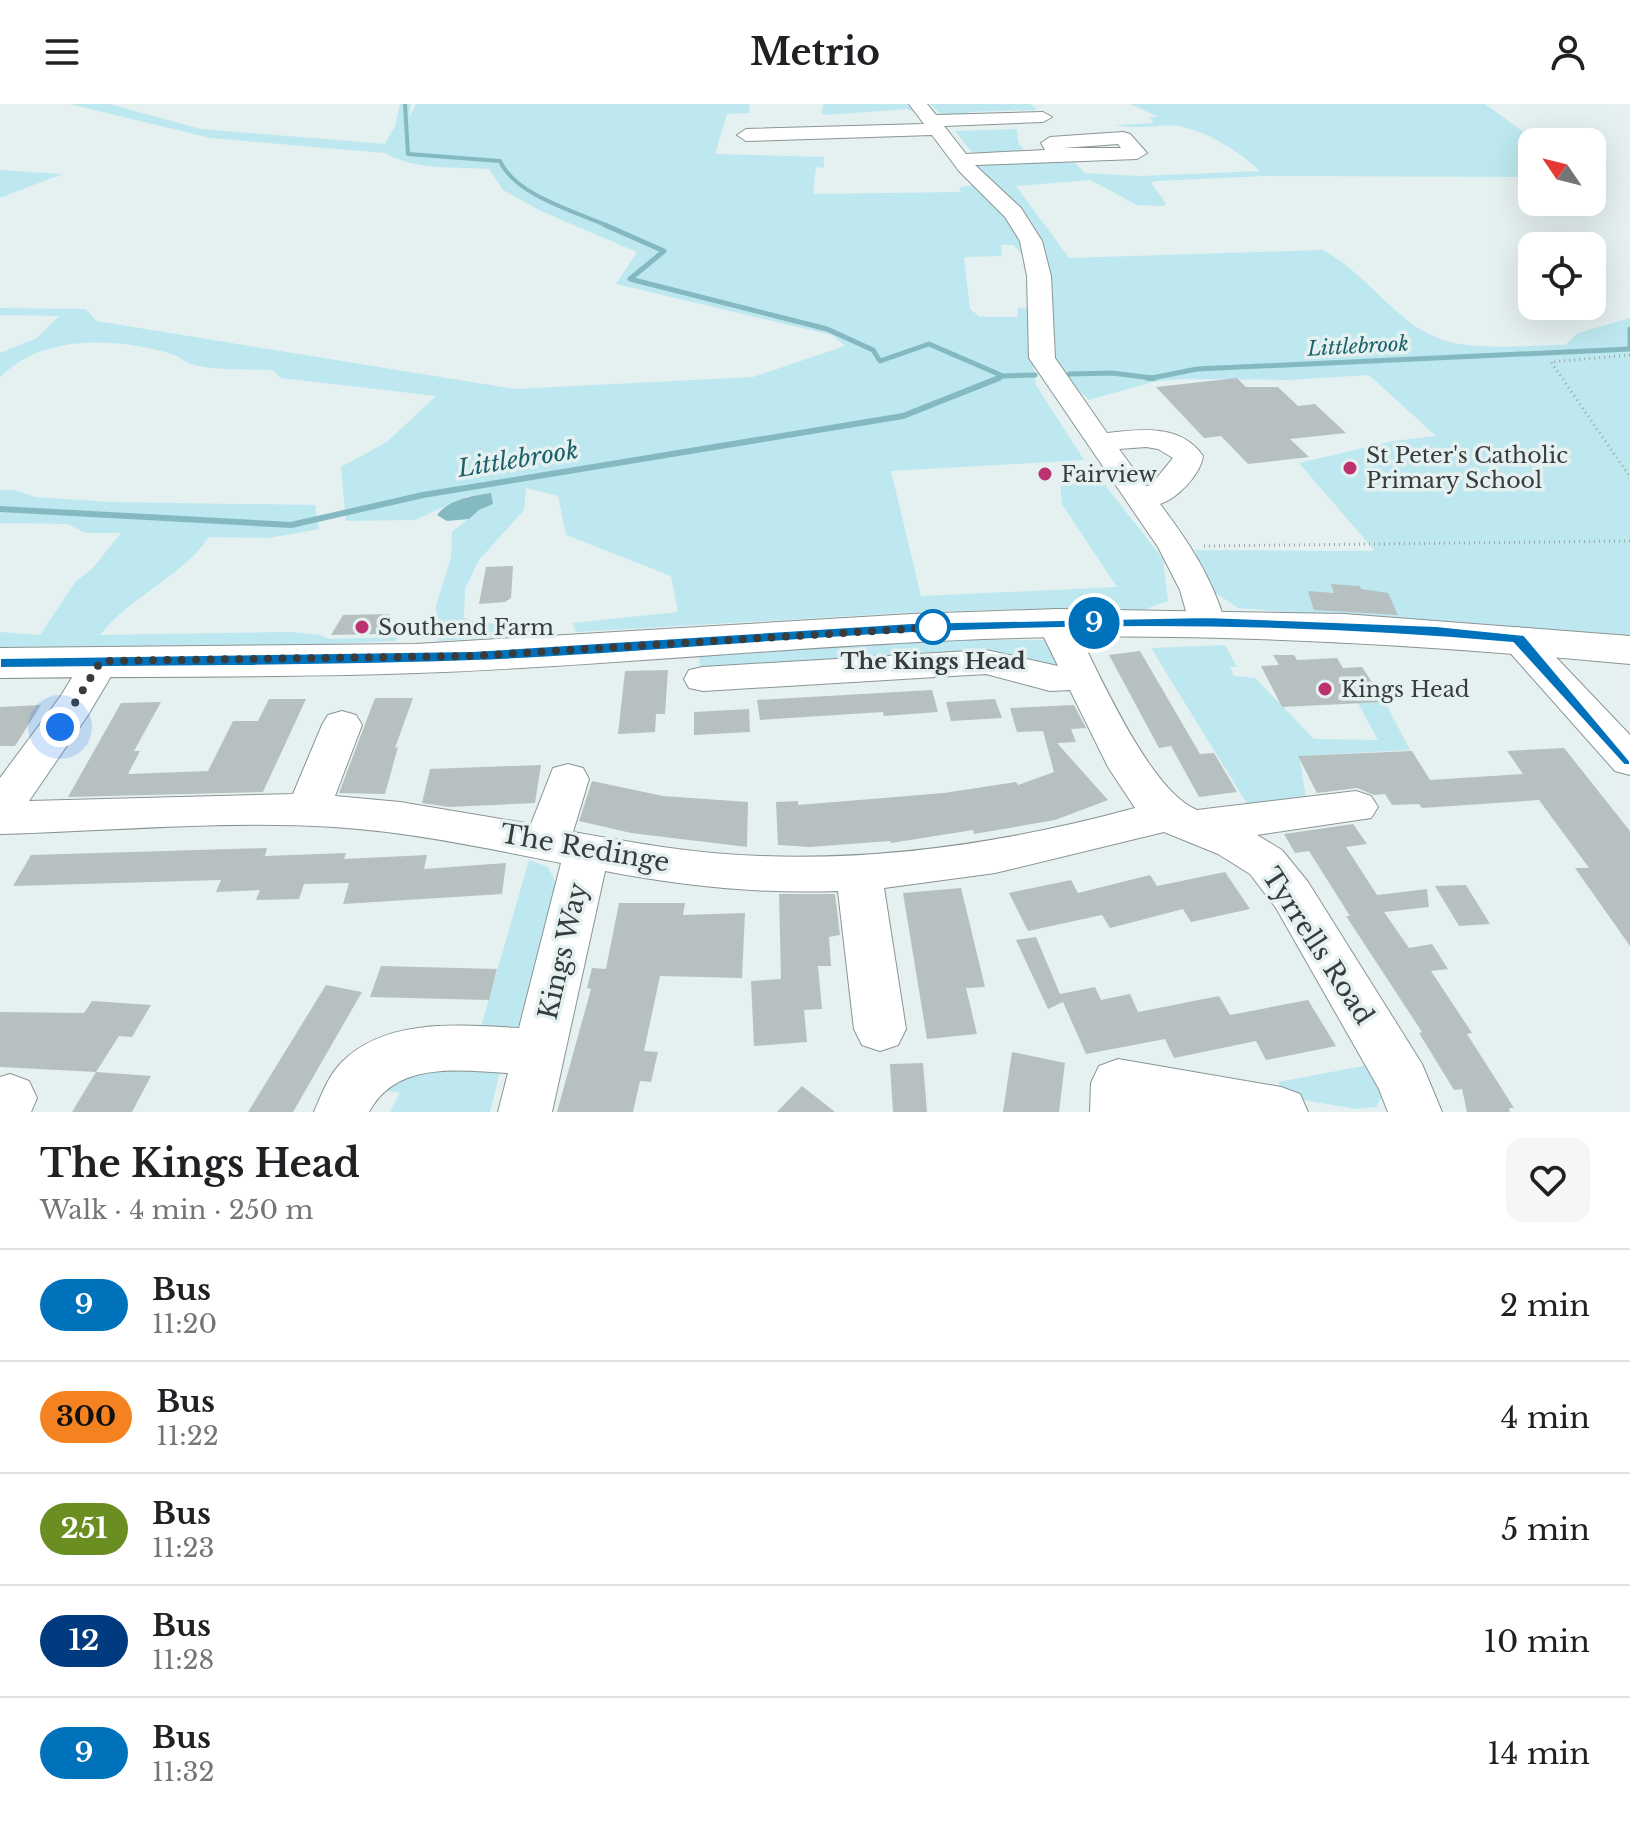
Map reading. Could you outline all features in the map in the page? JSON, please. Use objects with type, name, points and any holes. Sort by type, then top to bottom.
[{"type":"main road","points":[[0,663],[473,656],[912,628],[1055,623],[1207,622],[1436,631],[1630,650]]},
{"type":"street","points":[[746,135],[928,118],[1043,117]]},
{"type":"street","points":[[928,118],[960,160],[1013,213],[1031,241],[1039,276],[1042,358],[1174,546],[1198,590],[1207,622]]},
{"type":"street","points":[[960,160],[1058,155]]},
{"type":"street","points":[[1099,443],[1162,439],[1179,446],[1188,456],[1187,464],[1160,494],[1137,496]]},
{"type":"street","points":[[1055,623],[1129,767],[1180,820]]},
{"type":"street","points":[[1518,639],[1630,761]]},
{"type":"street","points":[[0,810],[74,706],[101,661]]},
{"type":"street","points":[[703,679],[986,662],[1050,679],[1083,677]]},
{"type":"street","points":[[308,809],[342,725]]},
{"type":"street","name":"Kings Way","points":[[525,1112],[539,1052],[567,846],[568,779]]},
{"type":"street","name":"The Redinge","points":[[0,818],[308,809],[416,819],[702,869],[779,874],[859,873],[979,860],[1180,820],[1356,807]]},
{"type":"street","name":"Tyrrells Road","points":[[1180,820],[1234,842],[1266,862],[1292,895],[1403,1081],[1415,1112]]},
{"type":"street","points":[[859,873],[880,1029]]},
{"type":"street","points":[[341,1112],[360,1079],[381,1062],[413,1049],[539,1052]]},
{"type":"street","points":[[1117,1112],[1118,1083],[1281,1112]]},
{"type":"path","points":[[1630,355],[1551,362],[1630,477]]},
{"type":"path","points":[[1174,546],[1630,541]]},
{"type":"shaded area","points":[[70,104],[109,104],[201,129],[385,144],[395,126],[400,104],[411,104],[409,118],[416,104],[749,104],[750,113],[727,114],[715,154],[824,157],[824,168],[816,167],[813,194],[961,192],[959,188],[982,183],[974,165],[976,157],[955,131],[1017,129],[1018,142],[1029,157],[1067,155],[1085,173],[1140,176],[1260,171],[1222,143],[1188,128],[1115,125],[1154,123],[1149,117],[1159,117],[1130,104],[1485,104],[1518,128],[1518,177],[1265,176],[1155,181],[1151,183],[1166,203],[1164,206],[1137,205],[1090,180],[1016,186],[1069,258],[1322,250],[1352,270],[1419,329],[1449,342],[1481,346],[1565,345],[1578,333],[1630,318],[1630,641],[1238,608],[1207,587],[1195,550],[1375,551],[1299,463],[1393,441],[1436,436],[1369,375],[1289,380],[1181,379],[1152,382],[1089,400],[1058,371],[1043,327],[1034,255],[1022,254],[1013,245],[1001,245],[1002,256],[964,257],[970,309],[980,317],[1017,317],[1018,308],[1036,309],[1032,357],[1036,385],[1084,460],[891,471],[921,596],[1117,587],[1062,504],[1060,484],[1101,480],[1163,559],[1168,601],[1143,610],[1007,609],[902,613],[576,632],[572,623],[678,612],[671,576],[566,535],[558,496],[526,488],[524,510],[479,560],[465,589],[464,618],[480,623],[551,625],[549,634],[438,641],[436,606],[451,557],[452,532],[479,510],[493,504],[468,496],[415,520],[346,521],[341,467],[387,442],[436,396],[281,378],[272,370],[200,366],[169,353],[126,344],[80,343],[58,347],[37,353],[0,377],[0,353],[37,338],[59,316],[0,315],[0,308],[86,309],[96,321],[515,389],[753,377],[845,346],[832,335],[616,284],[637,252],[543,212],[503,190],[489,169],[421,165],[385,153],[210,138]]},
{"type":"shaded area","points":[[824,104],[918,104],[918,114],[907,109],[825,115],[821,112]]},
{"type":"shaded area","points":[[930,104],[1031,104],[1037,110],[968,112],[968,119],[947,120]]},
{"type":"shaded area","points":[[0,170],[62,174],[0,198]]},
{"type":"shaded area","points":[[0,490],[15,490],[35,497],[111,502],[315,505],[319,529],[269,538],[209,537],[184,564],[126,609],[100,635],[292,632],[321,635],[329,639],[397,637],[396,641],[320,647],[0,654],[0,632],[40,635],[76,581],[92,569],[121,533],[85,533],[68,524],[0,523]]},
{"type":"shaded area","points":[[491,493],[493,504],[469,519],[447,521],[437,515],[454,502]]},
{"type":"shaded area","points":[[919,640],[1047,640],[1063,666],[1044,669],[700,668],[699,653]]},
{"type":"shaded area","points":[[1225,645],[1237,667],[1230,667],[1234,676],[1255,678],[1314,739],[1378,740],[1358,703],[1385,702],[1410,750],[1299,756],[1307,803],[1249,807],[1151,648]]},
{"type":"shaded area","points":[[529,860],[548,867],[556,883],[532,995],[515,1034],[477,1041]]},
{"type":"shaded area","points":[[407,1060],[501,1068],[490,1112],[390,1112],[400,1093],[373,1088]]},
{"type":"shaded area","points":[[1374,1064],[1384,1094],[1376,1107],[1357,1109],[1285,1097],[1278,1082]]},
{"type":"building","points":[[1237,378],[1246,387],[1278,387],[1298,406],[1315,404],[1346,433],[1290,439],[1309,457],[1248,464],[1221,436],[1204,438],[1156,387]]},
{"type":"building","points":[[513,566],[511,598],[505,602],[479,604],[486,567]]},
{"type":"building","points":[[1331,584],[1360,586],[1361,589],[1388,593],[1398,615],[1314,610],[1308,591],[1334,593]]},
{"type":"building","name":"Southend Farm","points":[[389,614],[380,634],[331,635],[343,615]]},
{"type":"building","points":[[1140,651],[1200,754],[1214,753],[1237,792],[1199,797],[1171,746],[1159,748],[1109,655]]},
{"type":"building","name":"Kings Head","points":[[1273,655],[1294,655],[1297,660],[1337,658],[1343,668],[1362,667],[1385,702],[1282,707],[1261,666],[1279,665]]},
{"type":"building","points":[[668,670],[665,714],[656,714],[655,732],[618,734],[625,671]]},
{"type":"building","points":[[932,690],[938,712],[884,716],[883,712],[760,720],[757,700]]},
{"type":"building","points":[[375,698],[413,698],[395,748],[398,747],[385,794],[339,793]]},
{"type":"building","points":[[269,699],[306,699],[263,792],[68,797],[121,703],[161,702],[134,751],[140,751],[128,774],[208,771],[233,721],[258,721]]},
{"type":"building","points":[[995,699],[1002,718],[951,721],[946,702]]},
{"type":"building","points":[[41,705],[15,746],[0,746],[0,707]]},
{"type":"building","points":[[1074,705],[1086,728],[1071,729],[1076,742],[1057,743],[1108,800],[1055,820],[974,834],[973,830],[891,843],[810,847],[778,845],[776,802],[798,801],[798,805],[944,793],[1016,782],[1018,785],[1054,772],[1043,731],[1017,732],[1010,708]]},
{"type":"building","points":[[749,709],[750,732],[694,735],[694,712]]},
{"type":"building","points":[[1564,748],[1630,831],[1630,946],[1575,868],[1589,868],[1539,800],[1422,808],[1419,804],[1392,805],[1385,794],[1374,795],[1357,788],[1317,793],[1298,756],[1412,751],[1430,780],[1523,774],[1507,751]]},
{"type":"building","points":[[541,765],[535,803],[449,807],[422,803],[430,769]]},
{"type":"building","points":[[592,781],[663,796],[748,802],[747,847],[631,833],[579,821]]},
{"type":"building","points":[[1353,824],[1367,844],[1346,847],[1377,895],[1427,889],[1429,907],[1384,912],[1409,948],[1432,944],[1448,969],[1431,971],[1472,1033],[1467,1034],[1514,1108],[1509,1108],[1510,1112],[1467,1112],[1462,1089],[1454,1090],[1419,1033],[1422,1032],[1346,916],[1350,916],[1309,851],[1295,853],[1284,834]]},
{"type":"building","points":[[267,848],[265,856],[346,853],[344,859],[427,855],[424,869],[506,863],[502,894],[343,904],[349,883],[304,884],[299,899],[256,900],[260,890],[216,892],[221,880],[13,886],[31,855]]},
{"type":"building","points":[[1225,872],[1250,909],[1191,922],[1183,909],[1110,928],[1102,915],[1028,931],[1009,893],[1071,880],[1078,893],[1150,875],[1157,886]]},
{"type":"building","points":[[1466,885],[1490,924],[1459,926],[1435,886]]},
{"type":"building","points":[[961,888],[985,987],[966,988],[977,1034],[927,1039],[903,893]]},
{"type":"building","points":[[779,894],[835,894],[840,935],[829,937],[831,966],[818,966],[822,1009],[804,1010],[807,1042],[754,1046],[751,981],[781,979]]},
{"type":"building","points":[[619,903],[685,903],[683,915],[745,913],[742,978],[660,976],[644,1051],[658,1052],[651,1082],[640,1081],[633,1112],[557,1112],[591,989],[587,988],[592,968],[606,969]]},
{"type":"building","points":[[1036,937],[1060,994],[1095,987],[1101,1000],[1130,994],[1138,1012],[1219,996],[1230,1015],[1308,1000],[1336,1046],[1266,1060],[1256,1041],[1174,1058],[1165,1039],[1086,1054],[1063,1002],[1048,1009],[1016,940]]},
{"type":"building","points":[[381,966],[497,969],[489,1000],[370,997]]},
{"type":"building","points":[[326,985],[362,992],[293,1112],[248,1112]]},
{"type":"building","points":[[92,1001],[151,1005],[132,1037],[119,1036],[96,1072],[0,1067],[0,1012],[84,1013]]},
{"type":"building","points":[[1012,1052],[1065,1063],[1059,1112],[1003,1112]]},
{"type":"building","points":[[923,1063],[927,1112],[893,1112],[890,1064]]},
{"type":"building","points":[[96,1072],[151,1076],[132,1112],[72,1112]]},
{"type":"building","points":[[802,1086],[835,1112],[777,1112]]},
{"type":"waterway","points":[[405,104],[408,154],[500,161],[519,184],[533,193],[610,227]]},
{"type":"waterway","points":[[605,225],[664,251],[630,279],[827,329],[873,350],[880,361],[929,344],[1003,376]]},
{"type":"waterway","name":"Littlebrook","points":[[1152,378],[1197,369],[1630,349],[1630,329]]},
{"type":"waterway","name":"Littlebrook","points":[[1069,374],[1112,373],[1152,378]]},
{"type":"waterway","name":"Littlebrook","points":[[1003,376],[1035,375]]},
{"type":"waterway","name":"Littlebrook","points":[[994,380],[1003,376]]},
{"type":"waterway","name":"Littlebrook","points":[[994,380],[999,378]]},
{"type":"waterway","name":"Littlebrook","points":[[0,509],[291,525],[423,495],[903,416],[994,380]]},
{"type":"bus line","name":"9","points":[[0,663],[473,656],[912,628],[1055,623],[1207,622],[1436,631],[1518,639],[1630,761]]},
{"type":"place","name":"St Peter's Catholic Primary School","points":[[1350,468]]},
{"type":"place","name":"Fairview","points":[[1045,474]]},
{"type":"place","name":"Southend Farm","points":[[362,627]]},
{"type":"place","name":"The Kings Head","points":[[933,627]]},
{"type":"place","name":"Kings Head","points":[[1325,689]]},
{"type":"route","points":[[60,727],[101,661],[473,656],[940,627],[933,627]]}]
